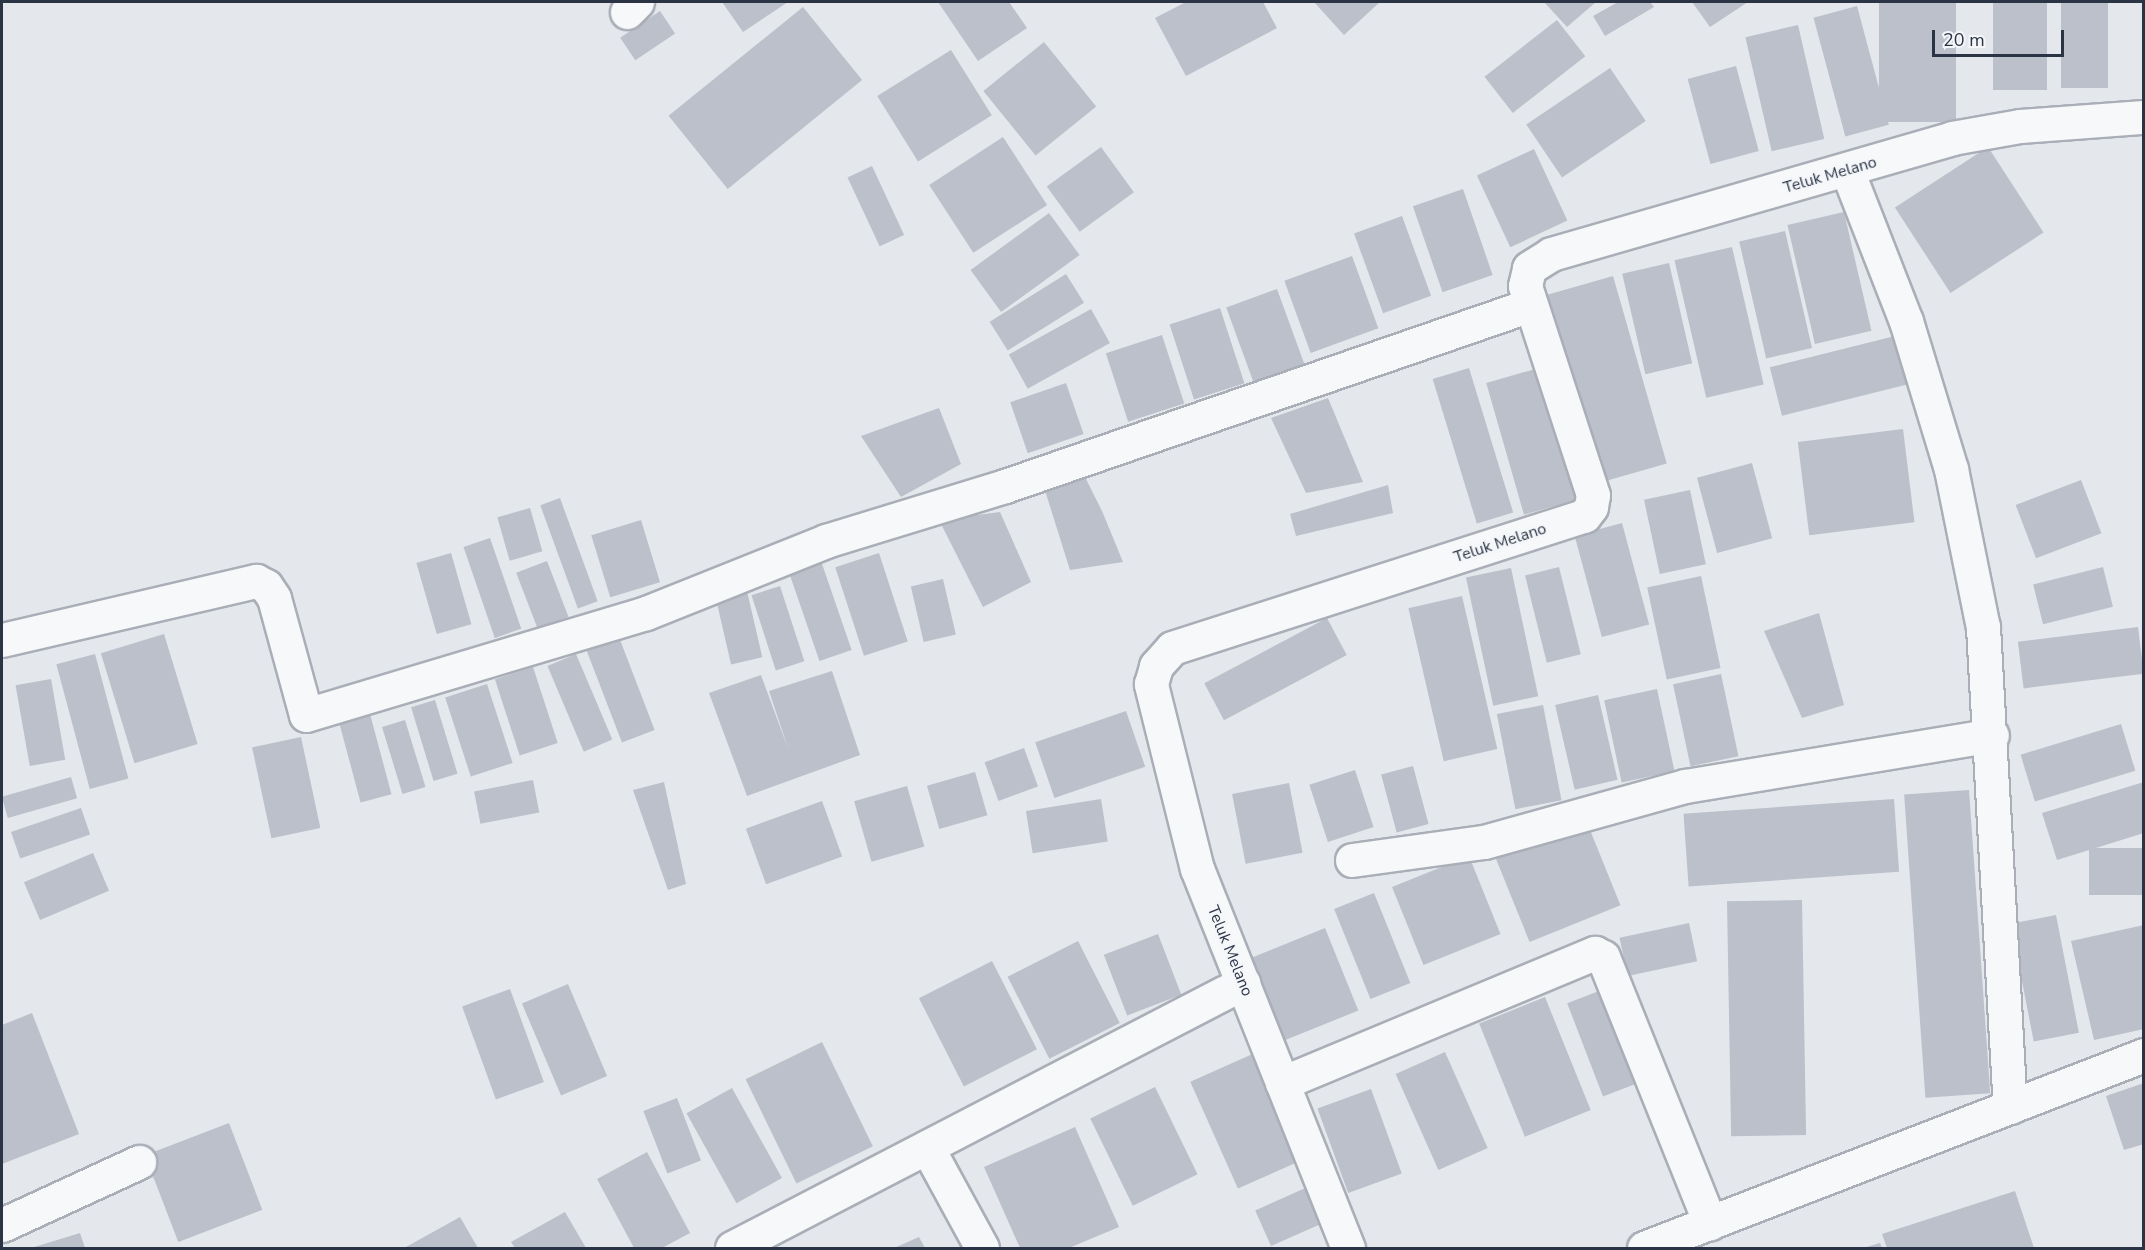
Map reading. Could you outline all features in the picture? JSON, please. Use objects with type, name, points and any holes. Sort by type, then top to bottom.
[{"type":"street","name":"Teluk Melano","points":[[1348,1248],[1197,869],[1151,684],[1156,666],[1172,648],[1584,516],[1592,507],[1593,495],[1525,286],[1529,268],[1551,254],[1952,138],[2020,126],[2144,117]]},
{"type":"street","points":[[1847,170],[1906,321],[1951,469],[1983,627],[1992,735],[2010,1107]]},
{"type":"street","points":[[2,640],[256,581],[266,586],[274,598],[306,715],[646,613],[826,541],[1005,486],[1530,305]]},
{"type":"street","points":[[1352,860],[1484,842],[1685,786],[1992,735]]},
{"type":"street","points":[[1282,1083],[1595,953],[1603,957],[1710,1223]]},
{"type":"street","points":[[732,1248],[1243,983]]},
{"type":"street","points":[[1644,1248],[2144,1055]]},
{"type":"street","points":[[927,1147],[982,1248]]},
{"type":"street","points":[[2,1225],[140,1162]]},
{"type":"building","points":[[722,2],[788,2],[743,32]]},
{"type":"building","points":[[938,2],[1009,2],[1027,28],[978,61]]},
{"type":"building","points":[[1186,2],[1263,2],[1277,28],[1186,76],[1155,18]]},
{"type":"building","points":[[1314,2],[1380,2],[1344,35]]},
{"type":"building","points":[[1544,2],[1596,2],[1567,27]]},
{"type":"building","points":[[1618,2],[1650,2],[1654,7],[1605,36],[1593,16]]},
{"type":"building","points":[[1692,2],[1748,2],[1710,27]]},
{"type":"building","points":[[1879,2],[1956,2],[1956,122],[1879,122]]},
{"type":"building","points":[[1993,2],[2047,2],[2047,90],[1993,90]]},
{"type":"building","points":[[2061,2],[2108,2],[2108,88],[2061,88]]},
{"type":"building","points":[[1857,6],[1889,125],[1845,136],[1814,18]]},
{"type":"building","points":[[803,7],[862,80],[728,189],[669,116]]},
{"type":"building","points":[[660,11],[675,33],[635,60],[620,38]]},
{"type":"building","points":[[1557,20],[1585,56],[1513,113],[1485,77]]},
{"type":"building","points":[[1798,25],[1824,139],[1772,151],[1745,37]]},
{"type":"building","points":[[1044,42],[1096,107],[1036,156],[983,91]]},
{"type":"building","points":[[951,50],[992,115],[918,161],[877,96]]},
{"type":"building","points":[[1736,66],[1759,151],[1710,164],[1688,79]]},
{"type":"building","points":[[1610,68],[1646,121],[1562,178],[1526,124]]},
{"type":"building","points":[[1003,137],[1047,205],[973,253],[929,185]]},
{"type":"building","points":[[1101,147],[1134,192],[1080,232],[1047,186]]},
{"type":"building","points":[[1988,147],[2044,233],[1950,293],[1895,207]]},
{"type":"building","points":[[1534,149],[1567,221],[1510,247],[1477,176]]},
{"type":"building","points":[[872,166],[904,235],[880,246],[848,177]]},
{"type":"building","points":[[1463,189],[1493,275],[1443,292],[1413,206]]},
{"type":"building","points":[[1844,212],[1871,331],[1815,344],[1787,225]]},
{"type":"building","points":[[1049,213],[1080,255],[1001,312],[971,270]]},
{"type":"building","points":[[1402,216],[1431,296],[1383,313],[1354,233]]},
{"type":"building","points":[[1785,231],[1812,348],[1766,358],[1739,242]]},
{"type":"building","points":[[1732,247],[1764,384],[1706,398],[1675,260]]},
{"type":"building","points":[[1352,256],[1378,328],[1311,353],[1284,281]]},
{"type":"building","points":[[1669,263],[1692,363],[1645,374],[1622,274]]},
{"type":"building","points":[[1066,274],[1084,303],[1008,351],[990,322]]},
{"type":"building","points":[[1613,276],[1667,463],[1599,483],[1546,295]]},
{"type":"building","points":[[1277,289],[1305,365],[1254,384],[1226,307]]},
{"type":"building","points":[[1220,308],[1244,383],[1194,400],[1170,324]]},
{"type":"building","points":[[1091,309],[1110,343],[1028,389],[1009,355]]},
{"type":"building","points":[[1162,335],[1184,403],[1128,422],[1106,353]]},
{"type":"building","points":[[1895,336],[1907,385],[1782,416],[1770,367]]},
{"type":"building","points":[[1542,367],[1580,499],[1524,515],[1486,383]]},
{"type":"building","points":[[1469,368],[1513,512],[1477,524],[1433,379]]},
{"type":"building","points":[[1066,383],[1084,434],[1028,453],[1010,402]]},
{"type":"building","points":[[1328,398],[1363,482],[1306,493],[1271,418]]},
{"type":"building","points":[[939,408],[961,464],[901,497],[861,436]]},
{"type":"building","points":[[1903,429],[1914,522],[1809,535],[1798,442]]},
{"type":"building","points":[[1752,463],[1772,538],[1717,553],[1697,478]]},
{"type":"building","points":[[1080,467],[1102,511],[1123,562],[1070,570],[1042,481]]},
{"type":"building","points":[[2081,480],[2101,533],[2036,558],[2016,505]]},
{"type":"building","points":[[1388,485],[1393,513],[1296,536],[1290,514]]},
{"type":"building","points":[[1690,490],[1706,564],[1660,574],[1644,500]]},
{"type":"building","points":[[560,498],[598,601],[578,609],[540,505]]},
{"type":"building","points":[[530,508],[542,551],[510,561],[497,517]]},
{"type":"building","points":[[1000,512],[1031,582],[983,607],[939,520]]},
{"type":"building","points":[[641,520],[660,582],[610,597],[591,535]]},
{"type":"building","points":[[1622,523],[1649,624],[1602,637],[1575,536]]},
{"type":"building","points":[[490,538],[521,629],[495,638],[464,547]]},
{"type":"building","points":[[451,553],[471,624],[437,634],[416,563]]},
{"type":"building","points":[[879,553],[908,641],[864,656],[835,567]]},
{"type":"building","points":[[547,561],[569,617],[538,629],[516,573]]},
{"type":"building","points":[[821,561],[852,650],[819,661],[789,572]]},
{"type":"building","points":[[1559,567],[1581,654],[1547,663],[1525,575]]},
{"type":"building","points":[[2103,567],[2113,607],[2043,624],[2033,584]]},
{"type":"building","points":[[1511,568],[1538,696],[1493,706],[1466,578]]},
{"type":"building","points":[[1701,576],[1721,668],[1667,679],[1647,587]]},
{"type":"building","points":[[943,579],[956,635],[924,642],[911,586]]},
{"type":"building","points":[[780,586],[804,661],[776,670],[751,595]]},
{"type":"building","points":[[747,591],[762,657],[731,664],[716,598]]},
{"type":"building","points":[[1462,596],[1497,749],[1444,761],[1408,608]]},
{"type":"building","points":[[1819,613],[1844,705],[1802,718],[1764,631]]},
{"type":"building","points":[[1327,618],[1347,655],[1224,720],[1204,683]]},
{"type":"building","points":[[2138,627],[2144,674],[2024,688],[2018,642]]},
{"type":"building","points":[[617,632],[655,730],[622,743],[584,645]]},
{"type":"building","points":[[164,634],[198,744],[135,763],[101,653]]},
{"type":"building","points":[[95,654],[128,779],[90,789],[56,664]]},
{"type":"building","points":[[576,654],[612,740],[584,752],[547,666]]},
{"type":"building","points":[[533,667],[558,743],[520,755],[495,679]]},
{"type":"building","points":[[832,671],[860,755],[747,796],[709,693],[761,675],[789,751],[769,691]]},
{"type":"building","points":[[1721,674],[1738,756],[1691,766],[1673,684]]},
{"type":"building","points":[[51,679],[65,760],[30,766],[16,685]]},
{"type":"building","points":[[487,684],[513,763],[471,777],[445,698]]},
{"type":"building","points":[[1657,689],[1674,771],[1622,782],[1604,700]]},
{"type":"building","points":[[1598,695],[1618,780],[1575,790],[1555,705]]},
{"type":"building","points":[[435,700],[458,774],[434,781],[411,707]]},
{"type":"building","points":[[1543,705],[1562,800],[1515,809],[1497,714]]},
{"type":"building","points":[[1126,711],[1145,767],[1054,798],[1035,742]]},
{"type":"building","points":[[370,714],[391,794],[361,802],[339,722]]},
{"type":"building","points":[[405,720],[425,787],[403,794],[382,727]]},
{"type":"building","points":[[2121,724],[2135,771],[2035,802],[2021,755]]},
{"type":"building","points":[[301,737],[320,828],[271,838],[252,747]]},
{"type":"building","points":[[1024,748],[1038,787],[999,801],[985,762]]},
{"type":"building","points":[[1413,766],[1429,824],[1397,832],[1381,775]]},
{"type":"building","points":[[1355,770],[1374,827],[1328,842],[1309,785]]},
{"type":"building","points":[[975,772],[987,815],[939,829],[927,786]]},
{"type":"building","points":[[71,777],[77,798],[8,818],[2,797]]},
{"type":"building","points":[[533,780],[539,812],[480,824],[474,791]]},
{"type":"building","points":[[664,782],[686,884],[668,890],[633,790]]},
{"type":"building","points":[[2144,782],[2144,833],[2057,860],[2042,813]]},
{"type":"building","points":[[1289,783],[1303,853],[1246,864],[1232,794]]},
{"type":"building","points":[[907,786],[924,847],[871,862],[854,801]]},
{"type":"building","points":[[1969,790],[1990,1093],[1925,1098],[1904,795]]},
{"type":"building","points":[[1101,799],[1108,841],[1033,853],[1026,811]]},
{"type":"building","points":[[1894,799],[1899,872],[1689,887],[1684,814]]},
{"type":"building","points":[[822,801],[842,856],[766,884],[746,829]]},
{"type":"building","points":[[81,808],[90,834],[20,859],[11,832]]},
{"type":"building","points":[[1586,820],[1620,905],[1530,942],[1495,857]]},
{"type":"building","points":[[2089,848],[2144,848],[2144,895],[2089,895]]},
{"type":"building","points":[[93,853],[109,891],[40,920],[24,882]]},
{"type":"building","points":[[1469,856],[1500,934],[1424,965],[1392,887]]},
{"type":"building","points":[[1374,893],[1410,983],[1370,999],[1334,909]]},
{"type":"building","points":[[1802,900],[1806,1135],[1731,1136],[1727,901]]},
{"type":"building","points":[[2056,915],[2079,1033],[2034,1042],[2011,924]]},
{"type":"building","points":[[1689,923],[1697,961],[1628,976],[1620,938]]},
{"type":"building","points":[[2144,925],[2144,1029],[2094,1040],[2071,941]]},
{"type":"building","points":[[1325,928],[1358,1011],[1284,1040],[1251,958]]},
{"type":"building","points":[[1158,934],[1181,995],[1127,1015],[1104,955]]},
{"type":"building","points":[[1078,941],[1120,1023],[1049,1059],[1008,977]]},
{"type":"building","points":[[992,961],[1037,1049],[964,1086],[919,998]]},
{"type":"building","points":[[568,984],[607,1076],[561,1096],[522,1004]]},
{"type":"building","points":[[1612,986],[1648,1079],[1603,1097],[1567,1003]]},
{"type":"building","points":[[510,989],[544,1082],[496,1099],[462,1006]]},
{"type":"building","points":[[1545,997],[1591,1110],[1525,1137],[1479,1024]]},
{"type":"building","points":[[32,1013],[79,1134],[2,1164],[2,1025]]},
{"type":"building","points":[[822,1042],[873,1146],[796,1184],[746,1079]]},
{"type":"building","points":[[1257,1052],[1305,1159],[1238,1189],[1190,1082]]},
{"type":"building","points":[[1445,1052],[1488,1148],[1438,1170],[1396,1074]]},
{"type":"building","points":[[2144,1083],[2144,1144],[2124,1150],[2106,1096]]},
{"type":"building","points":[[1155,1087],[1198,1174],[1133,1206],[1090,1119]]},
{"type":"building","points":[[732,1088],[782,1178],[736,1203],[687,1113]]},
{"type":"building","points":[[1371,1089],[1402,1174],[1348,1193],[1317,1108]]},
{"type":"building","points":[[677,1098],[701,1161],[667,1173],[643,1111]]},
{"type":"building","points":[[229,1123],[262,1210],[178,1242],[145,1155]]},
{"type":"building","points":[[1075,1127],[1119,1227],[1069,1248],[1020,1248],[984,1167]]},
{"type":"building","points":[[647,1152],[690,1233],[662,1248],[634,1248],[597,1179]]},
{"type":"building","points":[[1310,1186],[1326,1222],[1271,1246],[1255,1210]]},
{"type":"building","points":[[2015,1191],[2034,1248],[1887,1248],[1882,1234]]},
{"type":"building","points":[[565,1212],[586,1248],[515,1248],[511,1242]]},
{"type":"building","points":[[460,1217],[478,1248],[406,1247]]},
{"type":"building","points":[[80,1233],[85,1248],[31,1248]]},
{"type":"building","points":[[919,1237],[925,1248],[894,1248]]},
{"type":"building","points":[[1880,1243],[1882,1248],[1863,1248]]}]
